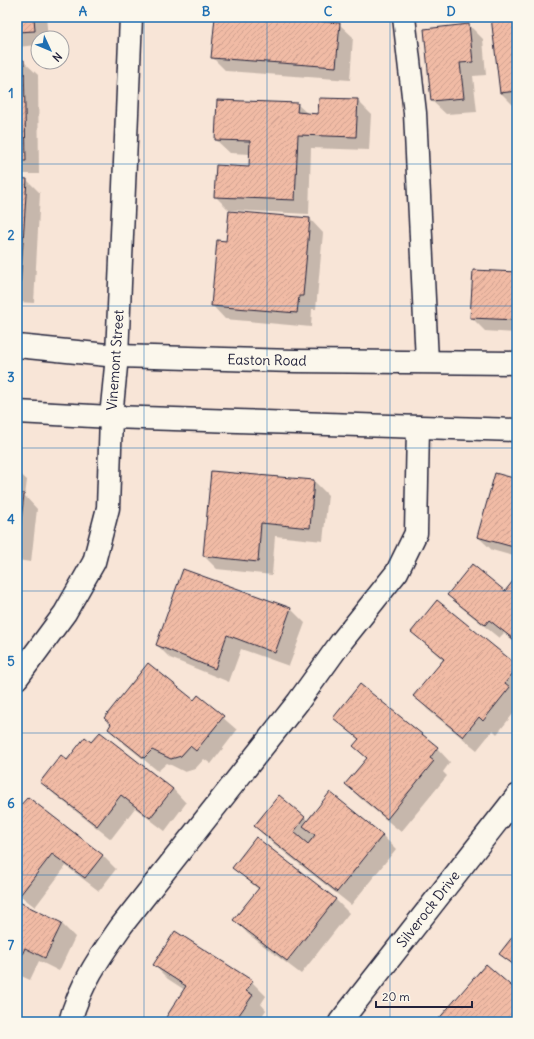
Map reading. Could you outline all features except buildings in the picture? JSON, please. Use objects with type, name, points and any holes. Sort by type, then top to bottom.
[{"type":"main road","name":"Vinemont Street","points":[[17,678],[65,613],[94,562],[108,508],[111,417],[117,356],[131,17]]},
{"type":"main road","points":[[404,17],[415,113],[427,361]]},
{"type":"main road","name":"Easton Road","points":[[17,346],[117,356],[294,361],[517,363]]},
{"type":"main road","points":[[17,412],[111,417],[517,430]]},
{"type":"main road","points":[[70,1022],[74,1004],[99,958],[122,925],[298,702],[342,641],[397,572],[416,533],[418,427]]},
{"type":"main road","name":"Silverock Drive","points":[[340,1022],[517,796]]}]
